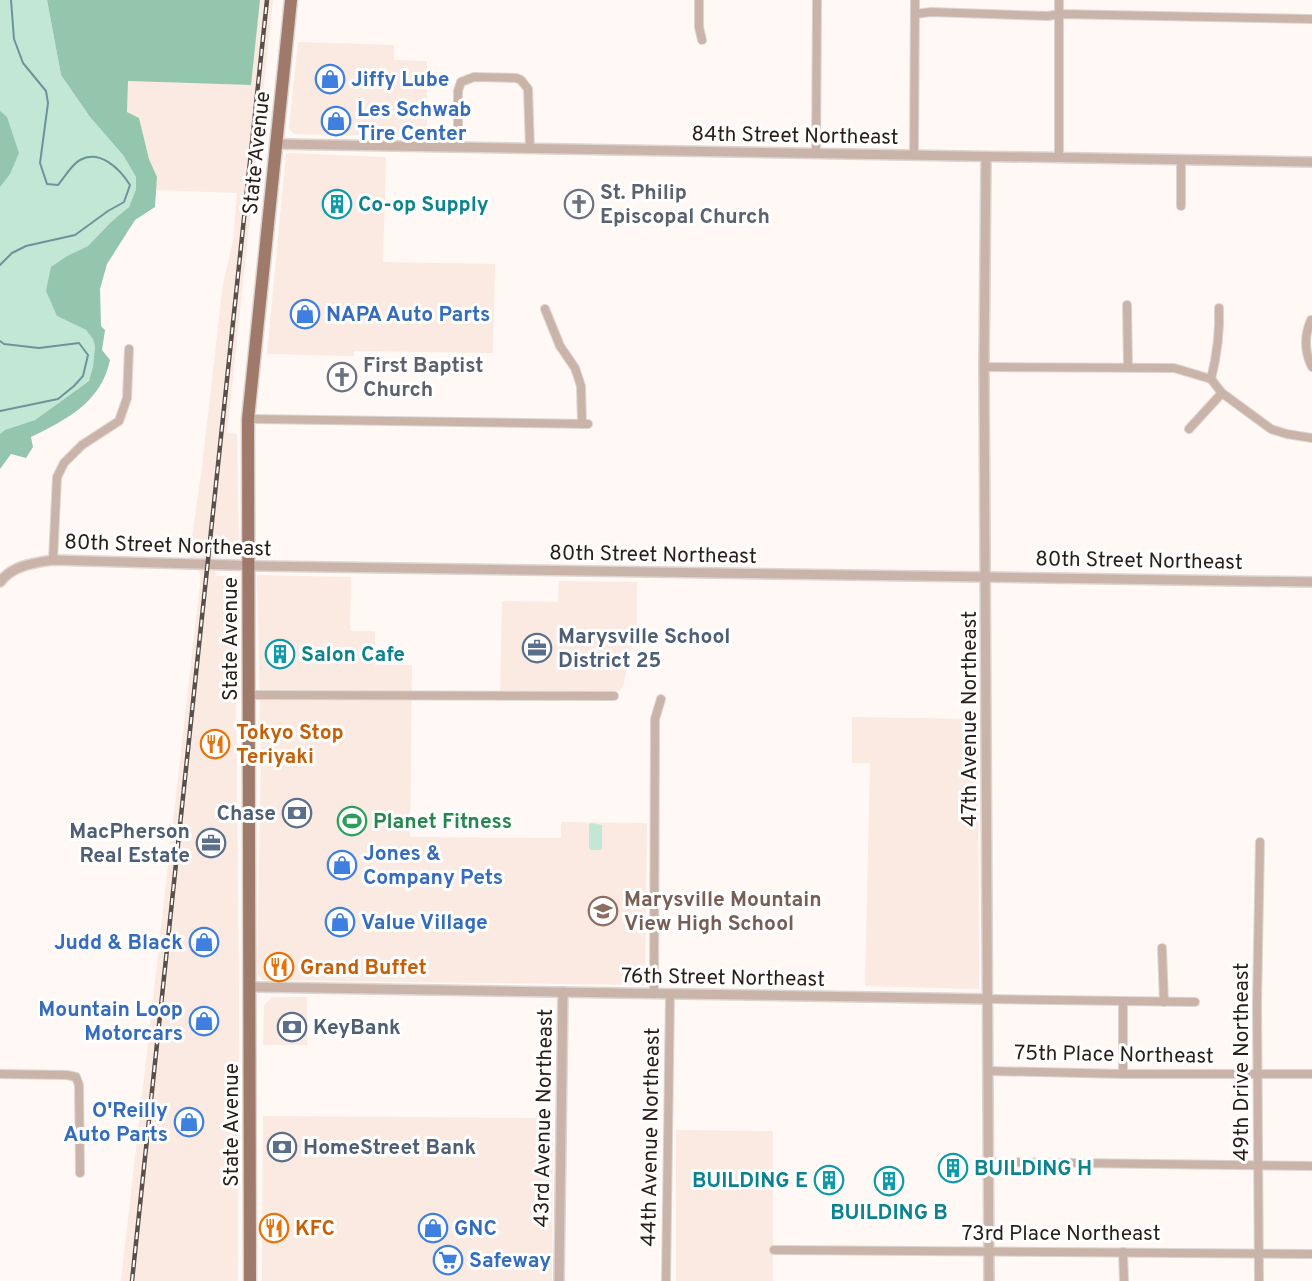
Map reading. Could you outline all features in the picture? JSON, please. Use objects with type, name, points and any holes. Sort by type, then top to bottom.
[{"type":"main road","name":"State Avenue","points":[[250,1281],[248,418],[291,0]]},
{"type":"street","points":[[699,0],[699,27],[702,40]]},
{"type":"street","points":[[816,154],[817,0]]},
{"type":"street","points":[[914,155],[915,0]]},
{"type":"street","points":[[1059,0],[1059,158]]},
{"type":"street","points":[[915,14],[931,12],[1048,16],[1059,14],[1312,19]]},
{"type":"street","points":[[458,147],[458,91],[465,79],[474,77],[516,78],[521,80],[529,94],[530,149]]},
{"type":"street","name":"84th Street Northeast","points":[[276,144],[1312,162]]},
{"type":"street","name":"47th Avenue Northeast","points":[[986,158],[984,367],[989,1281]]},
{"type":"street","points":[[1181,160],[1181,206]]},
{"type":"street","points":[[1127,305],[1128,367]]},
{"type":"street","points":[[1211,379],[1216,361],[1220,325],[1219,308]]},
{"type":"street","points":[[248,418],[585,424],[581,386],[575,368],[560,346],[545,309]]},
{"type":"street","points":[[1311,320],[1306,333],[1306,354],[1312,367]]},
{"type":"street","points":[[54,560],[57,477],[64,463],[82,445],[119,421],[127,398],[129,349]]},
{"type":"street","points":[[984,367],[1174,368],[1211,379],[1222,393],[1271,429],[1312,438]]},
{"type":"street","points":[[1189,429],[1222,393]]},
{"type":"street","name":"80th Street Northeast","points":[[0,582],[4,576],[24,566],[54,560],[249,566],[1312,582]]},
{"type":"street","points":[[249,695],[614,696]]},
{"type":"street","points":[[654,994],[655,719],[661,699]]},
{"type":"street","name":"49th Drive Northeast","points":[[1259,1281],[1257,1003],[1260,842]]},
{"type":"street","points":[[1162,948],[1164,1002]]},
{"type":"street","name":"76th Street Northeast","points":[[250,987],[1195,1002]]},
{"type":"street","name":"43rd Avenue Northeast","points":[[559,1281],[563,992]]},
{"type":"street","name":"44th Avenue Northeast","points":[[666,1281],[670,994]]},
{"type":"street","points":[[1123,1001],[1123,1074]]},
{"type":"street","name":"75th Place Northeast","points":[[988,1071],[1312,1074]]},
{"type":"street","points":[[0,1074],[76,1077],[79,1085],[80,1173]]},
{"type":"street","points":[[988,1162],[1312,1166]]},
{"type":"street","name":"73rd Place Northeast","points":[[774,1250],[1312,1254]]},
{"type":"street","points":[[1124,1252],[1124,1281]]},
{"type":"shaded area","points":[[260,0],[273,0],[227,433],[237,434],[239,551],[234,557],[211,558],[216,576],[235,576],[239,998],[238,1281],[121,1281],[201,575],[189,557],[223,284],[233,241],[237,193],[156,190],[157,177],[149,159],[139,119],[127,112],[128,81],[250,85]]},
{"type":"shaded area","points":[[298,42],[394,45],[394,60],[427,61],[427,137],[294,134],[289,128]]},
{"type":"shaded area","points":[[286,153],[386,157],[383,262],[495,264],[493,353],[354,351],[354,356],[267,354]]},
{"type":"shaded area","points":[[257,575],[351,577],[350,631],[375,631],[375,665],[412,665],[410,837],[561,838],[561,822],[647,823],[645,985],[263,980],[257,974],[261,758]]},
{"type":"shaded area","points":[[559,581],[637,582],[637,624],[623,687],[614,694],[500,694],[502,601],[558,602]]},
{"type":"shaded area","points":[[852,717],[978,719],[979,989],[865,986],[870,763],[852,763]]},
{"type":"shaded area","points":[[272,997],[307,997],[307,1045],[263,1045],[264,1005]]},
{"type":"shaded area","points":[[263,1116],[553,1118],[552,1281],[262,1281]]},
{"type":"shaded area","points":[[676,1130],[773,1131],[773,1281],[676,1281]]},
{"type":"green space","points":[[0,0],[47,0],[61,75],[90,117],[123,155],[136,177],[136,189],[129,207],[88,246],[67,256],[57,316],[86,330],[94,339],[93,366],[89,381],[35,420],[0,434]]},
{"type":"green space","points":[[47,0],[260,0],[251,85],[128,81],[127,112],[139,118],[149,159],[157,177],[155,207],[135,220],[107,264],[100,289],[101,326],[105,330],[102,350],[110,360],[106,375],[91,398],[81,408],[31,437],[33,447],[26,458],[11,454],[0,469],[0,434],[5,430],[35,420],[89,381],[93,366],[95,346],[93,339],[86,330],[57,316],[46,291],[51,267],[88,246],[129,207],[136,189],[136,177],[123,155],[90,117],[61,75]]},
{"type":"green space","points":[[0,111],[7,117],[19,153],[10,174],[0,187]]},
{"type":"green space","points":[[591,823],[602,825],[602,848],[600,850],[589,848],[589,825]]},
{"type":"waterway","points":[[0,265],[12,253],[26,246],[75,235],[124,202],[130,185],[109,162],[95,157],[87,157],[77,162],[58,185],[47,184],[40,163],[48,103],[46,91],[23,63],[14,39],[11,0]]},
{"type":"waterway","points":[[0,341],[4,344],[39,348],[79,343],[88,355],[83,376],[58,399],[0,411]]},
{"type":"railway","points":[[132,1281],[267,0]]},
{"type":"place","name":"Jiffy Lube","points":[[330,79]]},
{"type":"place","name":"Les Schwab Tire Center","points":[[336,121]]},
{"type":"place","name":"Co-op Supply","points":[[337,204]]},
{"type":"place","name":"St. Philip Episcopal Church","points":[[579,204]]},
{"type":"place","name":"NAPA Auto Parts","points":[[305,314]]},
{"type":"place","name":"First Baptist Church","points":[[342,377]]},
{"type":"place","name":"Marysville School District 25","points":[[537,648]]},
{"type":"place","name":"Salon Cafe","points":[[280,654]]},
{"type":"place","name":"Tokyo Stop Teriyaki","points":[[215,744]]},
{"type":"place","name":"Chase","points":[[297,813]]},
{"type":"place","name":"Planet Fitness","points":[[352,821]]},
{"type":"place","name":"MacPherson Real Estate","points":[[211,843]]},
{"type":"place","name":"Jones & Company Pets","points":[[342,865]]},
{"type":"place","name":"Marysville Mountain View High School","points":[[603,911]]},
{"type":"place","name":"Value Village","points":[[340,922]]},
{"type":"place","name":"Judd & Black","points":[[204,942]]},
{"type":"place","name":"Grand Buffet","points":[[279,967]]},
{"type":"place","name":"Mountain Loop Motorcars","points":[[204,1021]]},
{"type":"place","name":"KeyBank","points":[[292,1027]]},
{"type":"place","name":"O'Reilly Auto Parts","points":[[189,1122]]},
{"type":"place","name":"HomeStreet Bank","points":[[282,1147]]},
{"type":"place","name":"BUILDING H","points":[[953,1168]]},
{"type":"place","name":"BUILDING E","points":[[829,1180]]},
{"type":"place","name":"BUILDING B","points":[[889,1181]]},
{"type":"place","name":"KFC","points":[[274,1228]]},
{"type":"place","name":"GNC","points":[[433,1228]]},
{"type":"place","name":"Safeway","points":[[448,1260]]}]
